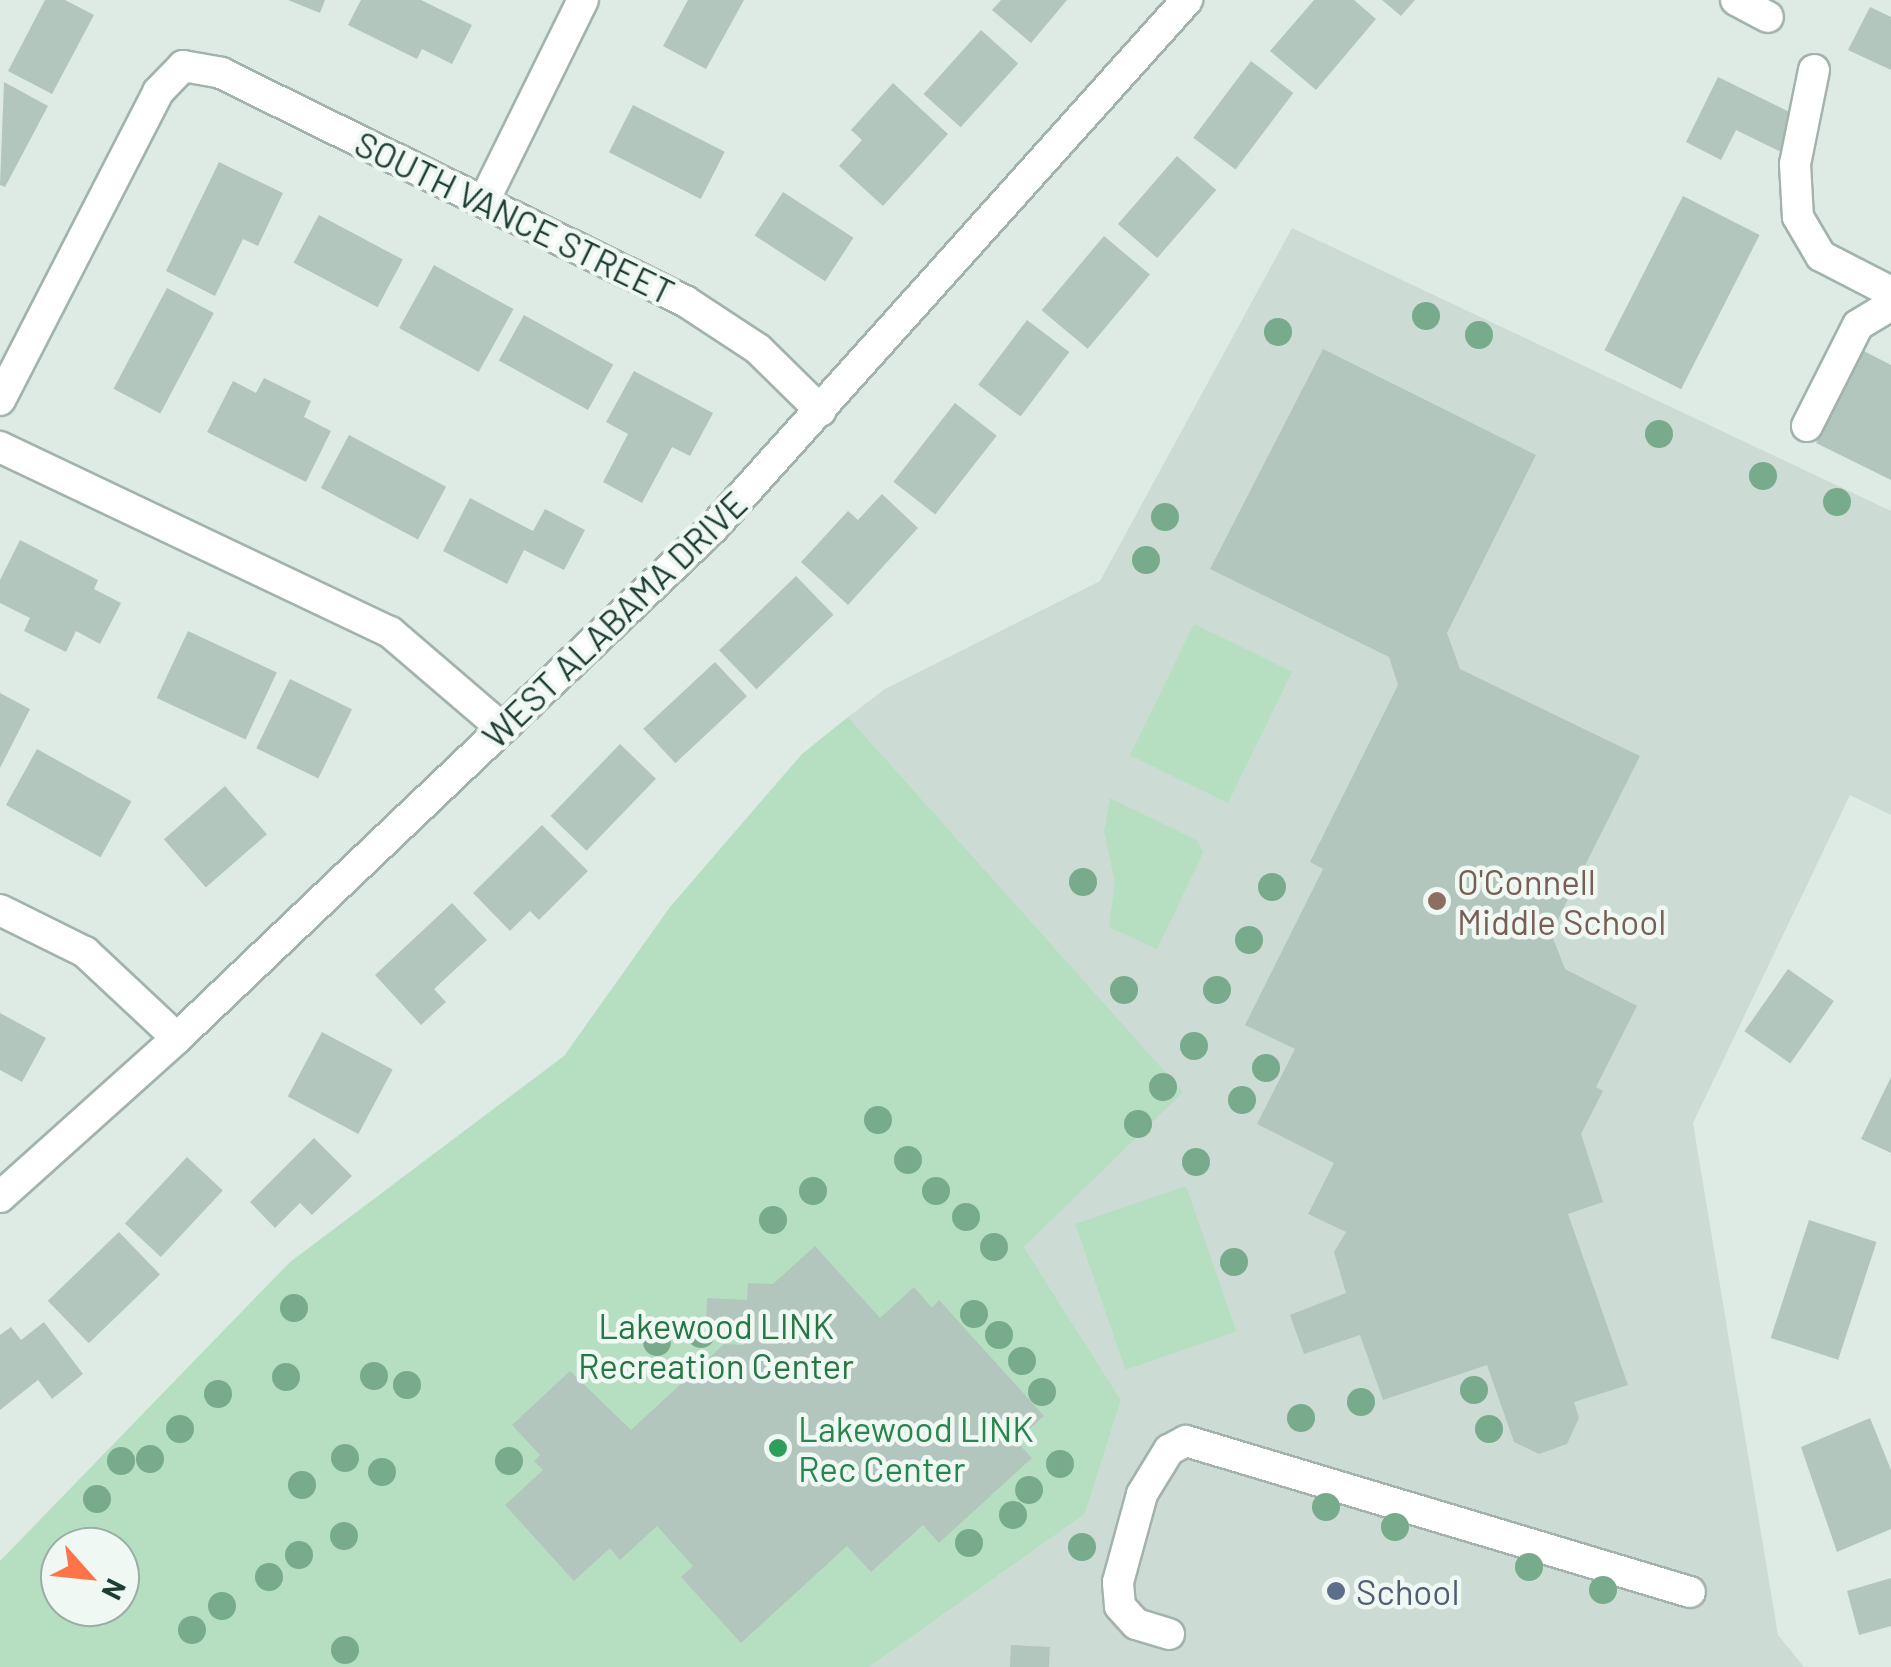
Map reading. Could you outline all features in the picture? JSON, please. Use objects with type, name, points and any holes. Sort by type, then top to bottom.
[{"type":"street","points":[[485,200],[583,0]]},
{"type":"street","name":"WEST ALABAMA DRIVE","points":[[0,1197],[177,1038],[714,528],[1187,0]]},
{"type":"street","points":[[1736,0],[1768,18]]},
{"type":"street","name":"SOUTH VANCE STREET","points":[[0,400],[158,92],[183,66],[221,73],[685,301],[758,349],[821,411]]},
{"type":"street","points":[[1814,70],[1795,164],[1798,218],[1820,256],[1891,292]]},
{"type":"street","points":[[1807,426],[1858,325],[1891,305]]},
{"type":"street","points":[[0,447],[390,632],[502,728]]},
{"type":"street","points":[[0,910],[85,952],[177,1038]]},
{"type":"street","points":[[1169,1634],[1136,1624],[1120,1606],[1118,1582],[1142,1494],[1170,1450],[1186,1441],[1690,1592]]},
{"type":"shaded area","points":[[1292,228],[1891,511],[1891,815],[1850,795],[1693,1123],[1778,1635],[1804,1667],[869,1667],[1085,1514],[1121,1400],[1024,1247],[1182,1092],[848,717],[885,689],[1100,581]]},
{"type":"green space","points":[[1194,624],[1292,672],[1228,803],[1130,755]]},
{"type":"green space","name":"Lakewood LINK Recreation Center","points":[[848,717],[1183,1092],[1024,1247],[1121,1400],[1085,1514],[869,1667],[0,1667],[0,1561],[290,1262],[564,1056],[670,907],[802,754]]},
{"type":"green space","points":[[1110,798],[1198,841],[1203,853],[1157,949],[1109,927],[1115,883],[1104,831]]},
{"type":"green space","points":[[1186,1186],[1236,1332],[1126,1370],[1075,1224]]},
{"type":"building","points":[[45,0],[65,0],[94,15],[52,94],[8,71]]},
{"type":"building","points":[[288,0],[325,0],[320,13]]},
{"type":"building","points":[[361,0],[421,0],[472,25],[452,64],[422,49],[417,59],[348,25]]},
{"type":"building","points":[[688,0],[744,0],[706,69],[663,46]]},
{"type":"building","points":[[1001,0],[1067,0],[1031,43],[992,10]]},
{"type":"building","points":[[1314,0],[1354,0],[1376,19],[1316,90],[1270,51]]},
{"type":"building","points":[[1382,0],[1415,0],[1401,16]]},
{"type":"building","points":[[1870,7],[1891,17],[1891,70],[1848,50]]},
{"type":"building","points":[[981,30],[1018,63],[961,127],[923,94]]},
{"type":"building","points":[[1251,61],[1293,93],[1236,170],[1193,138]]},
{"type":"building","points":[[1718,77],[1800,117],[1783,153],[1736,130],[1721,160],[1686,142]]},
{"type":"building","points":[[4,82],[48,106],[5,187],[0,185]]},
{"type":"building","points":[[893,83],[948,134],[883,206],[839,166],[862,140],[851,130]]},
{"type":"building","points":[[633,105],[725,152],[701,199],[609,152]]},
{"type":"building","points":[[1177,156],[1216,190],[1157,258],[1118,224]]},
{"type":"building","points":[[219,162],[283,193],[258,246],[243,239],[215,296],[166,271]]},
{"type":"building","points":[[783,192],[853,238],[825,281],[755,236]]},
{"type":"building","points":[[1683,196],[1760,235],[1681,389],[1604,350]]},
{"type":"building","points":[[319,215],[403,260],[378,307],[294,263]]},
{"type":"building","points":[[1104,236],[1150,275],[1088,349],[1042,310]]},
{"type":"building","points":[[434,265],[514,309],[479,372],[399,328]]},
{"type":"building","points":[[167,288],[214,313],[160,414],[113,389]]},
{"type":"building","points":[[524,315],[613,364],[588,410],[499,360]]},
{"type":"building","points":[[1027,320],[1069,352],[1021,417],[978,385]]},
{"type":"building","name":"O'Connell Middle School","points":[[1323,349],[1536,455],[1447,633],[1460,669],[1640,756],[1551,933],[1565,969],[1637,1006],[1596,1087],[1603,1091],[1581,1134],[1603,1202],[1568,1214],[1628,1385],[1574,1402],[1579,1418],[1567,1444],[1539,1454],[1514,1442],[1487,1365],[1383,1400],[1360,1335],[1304,1354],[1290,1315],[1346,1293],[1334,1252],[1346,1232],[1308,1214],[1334,1163],[1257,1124],[1295,1049],[1245,1025],[1323,869],[1310,862],[1398,685],[1389,657],[1210,569]]},
{"type":"building","points":[[1862,350],[1891,365],[1891,480],[1816,443]]},
{"type":"building","points":[[634,371],[713,413],[690,456],[672,447],[642,503],[603,482],[628,434],[606,422]]},
{"type":"building","points":[[264,378],[311,401],[304,417],[331,431],[306,482],[207,432],[233,381],[256,393]]},
{"type":"building","points":[[955,403],[997,436],[935,514],[893,482]]},
{"type":"building","points":[[349,435],[446,487],[418,540],[321,488]]},
{"type":"building","points":[[882,494],[918,528],[848,605],[801,562],[848,511],[858,520]]},
{"type":"building","points":[[470,498],[533,531],[545,509],[585,530],[564,570],[524,550],[507,584],[443,551]]},
{"type":"building","points":[[20,540],[98,580],[94,589],[121,603],[100,644],[76,631],[66,652],[24,631],[30,618],[0,603],[0,580]]},
{"type":"building","points":[[796,576],[834,615],[757,689],[719,650]]},
{"type":"building","points":[[188,631],[277,672],[246,739],[157,698]]},
{"type":"building","points":[[715,662],[747,696],[675,763],[643,729]]},
{"type":"building","points":[[290,679],[352,709],[318,778],[256,748]]},
{"type":"building","points":[[0,693],[30,709],[0,768]]},
{"type":"building","points":[[620,744],[656,779],[587,851],[551,816]]},
{"type":"building","points":[[37,749],[131,801],[100,857],[6,805]]},
{"type":"building","points":[[225,786],[267,834],[206,887],[164,839]]},
{"type":"building","points":[[542,825],[588,871],[539,920],[530,911],[510,931],[473,893]]},
{"type":"building","points":[[452,903],[487,940],[434,989],[446,1002],[421,1025],[375,975]]},
{"type":"building","points":[[1788,969],[1834,1001],[1790,1063],[1744,1031]]},
{"type":"building","points":[[0,1013],[46,1038],[22,1082],[0,1070]]},
{"type":"building","points":[[322,1032],[393,1070],[358,1134],[288,1096]]},
{"type":"building","points":[[1891,1077],[1891,1153],[1861,1139]]},
{"type":"building","points":[[314,1138],[352,1176],[312,1215],[300,1203],[275,1228],[250,1202]]},
{"type":"building","points":[[187,1157],[223,1190],[161,1257],[125,1224]]},
{"type":"building","points":[[1809,1220],[1877,1242],[1838,1360],[1771,1338]]},
{"type":"building","points":[[119,1232],[160,1274],[89,1343],[48,1301]]},
{"type":"building","name":"Lakewood LINK Rec Center","points":[[815,1246],[880,1318],[914,1287],[932,1308],[939,1300],[1044,1416],[1016,1441],[1032,1458],[939,1543],[923,1525],[871,1572],[847,1546],[741,1643],[681,1577],[693,1566],[657,1526],[620,1560],[610,1548],[574,1581],[505,1505],[543,1470],[534,1461],[540,1455],[512,1425],[570,1371],[631,1430],[724,1344],[744,1345],[746,1326],[706,1324],[707,1298],[747,1300],[748,1283],[773,1284]]},
{"type":"building","points":[[44,1322],[83,1374],[52,1399],[38,1380],[0,1410],[0,1335],[11,1327],[21,1340]]},
{"type":"building","points":[[1870,1418],[1891,1470],[1891,1529],[1837,1552],[1801,1447]]},
{"type":"building","points":[[1891,1578],[1891,1626],[1859,1635],[1847,1591]]},
{"type":"building","points":[[1011,1645],[1050,1647],[1049,1667],[1010,1667]]},
{"type":"place","name":"O'Connell Middle School","points":[[1437,901]]},
{"type":"place","name":"Lakewood LINK Rec Center","points":[[778,1448]]},
{"type":"place","name":"School","points":[[1336,1591]]}]
